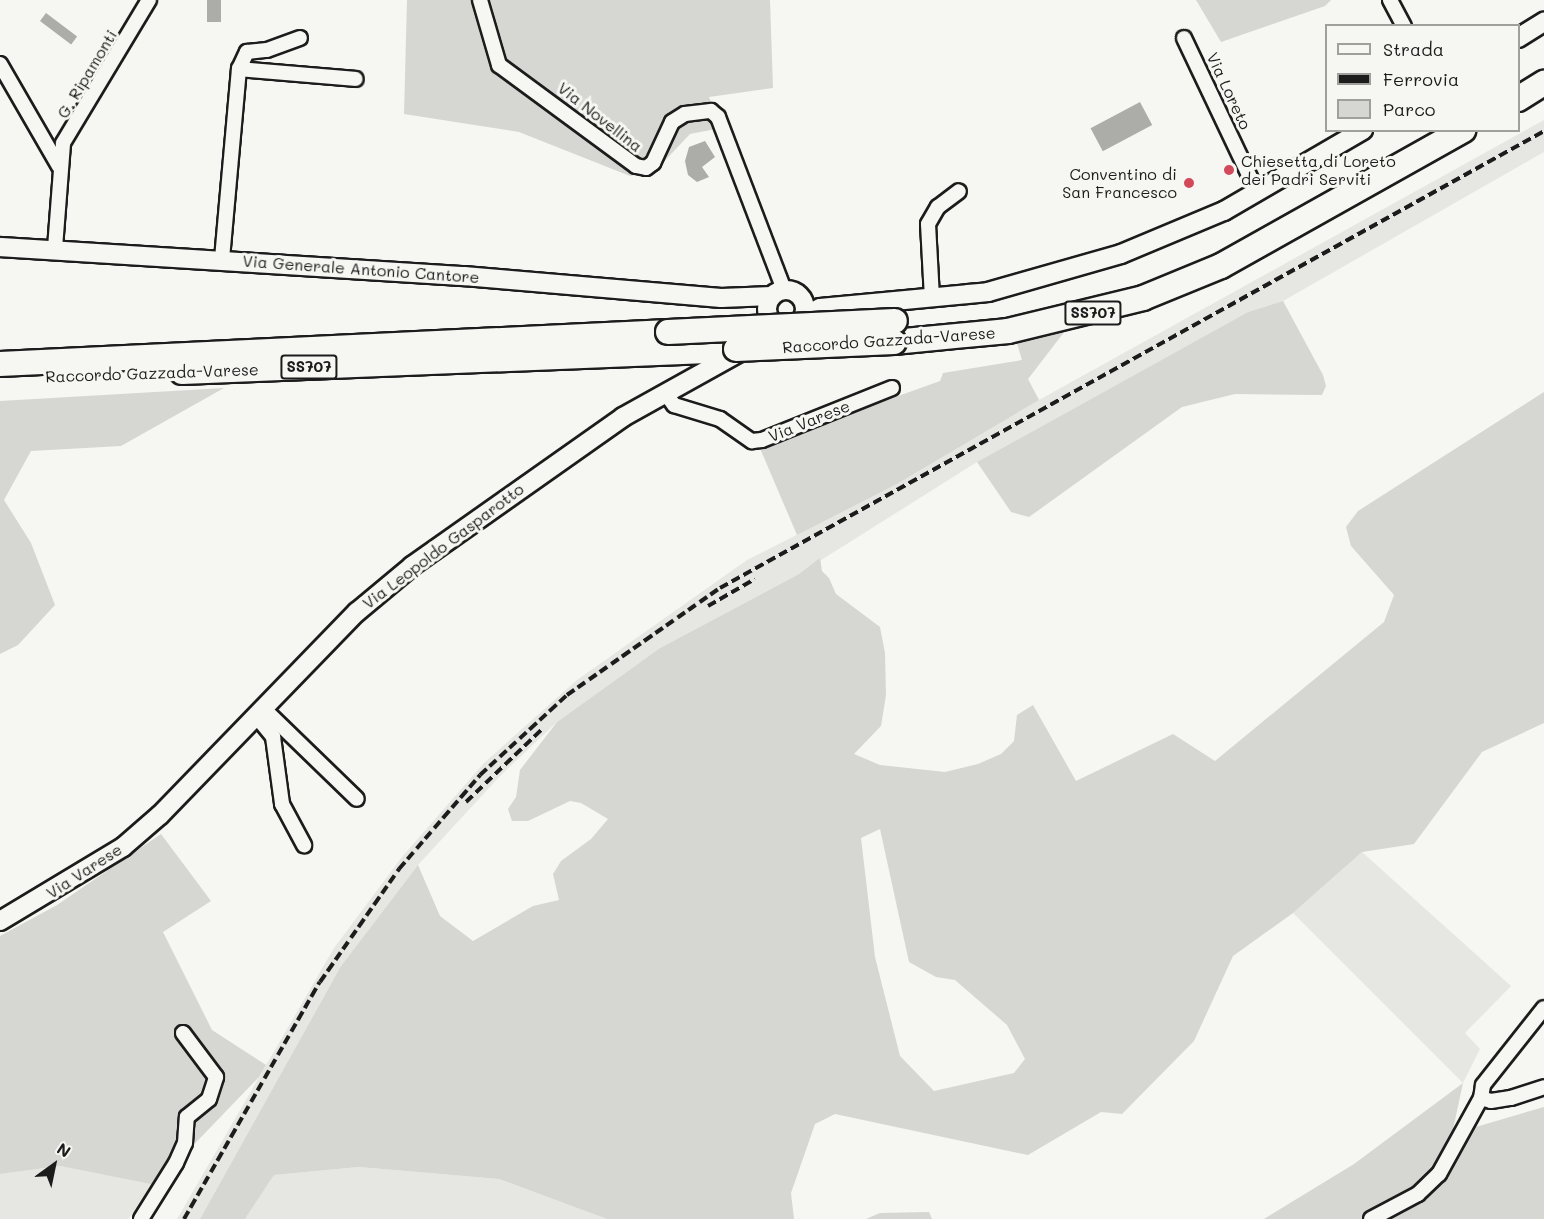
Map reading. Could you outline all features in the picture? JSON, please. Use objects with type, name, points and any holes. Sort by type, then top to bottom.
[{"type":"highway","points":[[1520,98],[1544,83]]},
{"type":"highway","name":"Raccordo Gazzada-Varese","points":[[0,380],[617,344],[668,332],[1008,331],[1143,298],[1221,266],[1459,132]]},
{"type":"highway","name":"Raccordo Gazzada-Varese","points":[[668,332],[736,352]]},
{"type":"highway","name":"Raccordo Gazzada-Varese","points":[[0,364],[617,344],[736,352],[894,332]]},
{"type":"main road","points":[[1520,37],[1544,22]]},
{"type":"main road","points":[[775,322],[778,293],[795,293],[803,309],[988,292],[1121,254],[1224,211],[1360,132]]},
{"type":"main road","name":"Via Generale Antonio Cantore","points":[[0,247],[55,248],[721,298],[778,293]]},
{"type":"main road","name":"Via Generale Antonio Cantore","points":[[721,298],[775,322]]},
{"type":"main road","name":"Via Leopoldo Gasparotto","points":[[163,813],[357,612],[412,566],[551,466],[736,352],[775,322],[796,326],[803,309]]},
{"type":"main road","name":"Via Varese","points":[[0,921],[123,847],[163,813]]},
{"type":"street","name":"G. Ripamonti","points":[[55,248],[63,144],[149,0]]},
{"type":"street","name":"Via Novellina","points":[[480,0],[500,65],[636,166],[646,168],[653,163],[672,122],[685,114],[711,111],[718,117],[778,293]]},
{"type":"street","points":[[1390,0],[1403,24]]},
{"type":"street","points":[[222,260],[239,69],[247,52],[267,50],[300,38]]},
{"type":"street","name":"Via Loreto","points":[[1184,38],[1257,192]]},
{"type":"street","name":"G. Ripamonti","points":[[0,64],[60,166]]},
{"type":"street","points":[[239,69],[356,79]]},
{"type":"street","points":[[932,298],[928,224],[938,207],[959,191]]},
{"type":"street","name":"Via Varese","points":[[666,394],[674,405],[720,418],[752,441],[762,440],[892,387]]},
{"type":"street","points":[[261,713],[357,799]]},
{"type":"street","points":[[261,713],[273,737],[282,804],[304,845]]},
{"type":"street","points":[[1371,1219],[1418,1194],[1439,1174],[1481,1098],[1483,1085],[1544,1008]]},
{"type":"street","points":[[141,1219],[176,1163],[184,1143],[187,1117],[209,1099],[216,1077],[183,1033]]},
{"type":"street","points":[[1481,1098],[1491,1101],[1511,1098],[1544,1087]]},
{"type":"shaded area","points":[[207,0],[221,0],[221,22],[207,22]]},
{"type":"shaded area","points":[[46,13],[77,36],[71,44],[40,21]]},
{"type":"shaded area","points":[[1140,102],[1152,125],[1103,151],[1091,128]]},
{"type":"shaded area","points":[[1544,120],[1544,152],[1283,301],[1248,312],[977,462],[799,574],[660,648],[557,722],[500,776],[418,865],[341,966],[200,1219],[177,1219],[334,948],[402,857],[484,763],[577,680],[747,560],[897,484],[1039,400]]},
{"type":"shaded area","points":[[705,141],[715,157],[702,167],[709,177],[697,182],[688,175],[685,161],[689,147]]},
{"type":"shaded area","points":[[1362,852],[1511,986],[1465,1033],[1480,1049],[1463,1083],[1293,913]]},
{"type":"shaded area","points":[[60,1166],[155,1185],[128,1219],[0,1219],[0,1174]]},
{"type":"shaded area","points":[[359,1167],[499,1179],[607,1219],[245,1219],[274,1175]]},
{"type":"green space","points":[[407,0],[770,0],[773,88],[709,97],[721,128],[690,134],[656,170],[630,176],[519,132],[404,114]]},
{"type":"green space","points":[[1196,0],[1331,0],[1325,6],[1221,42]]},
{"type":"green space","points":[[1283,301],[1323,375],[1326,386],[1322,395],[1235,394],[1182,407],[1029,517],[1011,512],[977,462],[1248,312]]},
{"type":"green space","points":[[1065,331],[1028,379],[1039,400],[897,484],[797,535],[759,446],[940,381],[943,373],[1022,360],[1016,340]]},
{"type":"green space","points":[[224,388],[121,446],[31,451],[4,500],[31,543],[55,605],[18,645],[0,654],[0,401]]},
{"type":"green space","points":[[1544,392],[1544,723],[1482,752],[1414,844],[1362,852],[1293,913],[1233,956],[1194,1041],[1122,1114],[1101,1112],[1028,1155],[835,1114],[815,1124],[791,1193],[794,1219],[607,1219],[499,1179],[359,1167],[274,1175],[245,1219],[200,1219],[341,966],[418,865],[440,916],[473,941],[533,906],[559,900],[553,874],[561,861],[591,839],[608,819],[581,803],[570,801],[528,821],[512,821],[508,809],[516,797],[520,770],[557,722],[660,648],[799,574],[820,558],[822,571],[829,578],[836,594],[880,627],[885,653],[886,695],[881,726],[854,754],[880,765],[945,772],[978,764],[1001,754],[1014,741],[1017,715],[1033,705],[1076,781],[1173,734],[1215,761],[1384,622],[1394,595],[1351,546],[1346,527],[1358,511]],"holes":[[[880,829],[909,962],[936,977],[955,980],[1007,1025],[1025,1059],[1014,1073],[934,1091],[900,1056],[875,957],[861,838]]]},
{"type":"green space","points":[[161,834],[211,901],[163,932],[212,1030],[266,1065],[259,1077],[155,1185],[60,1166],[0,1174],[0,936],[57,905]]},
{"type":"green space","points":[[1463,1083],[1452,1134],[1544,1107],[1544,1219],[1264,1219],[1354,1164]]},
{"type":"green space","points":[[929,1212],[932,1219],[866,1219],[880,1213]]},
{"type":"railway","points":[[184,1219],[320,982],[399,869],[480,775],[567,695],[720,588],[1544,131]]},
{"type":"railway","points":[[708,606],[755,579]]},
{"type":"railway","points":[[466,802],[542,729]]},
{"type":"place","name":"Chiesetta di Loreto dei Padri Serviti","points":[[1229,170]]},
{"type":"place","name":"Conventino di San Francesco","points":[[1189,183]]}]
